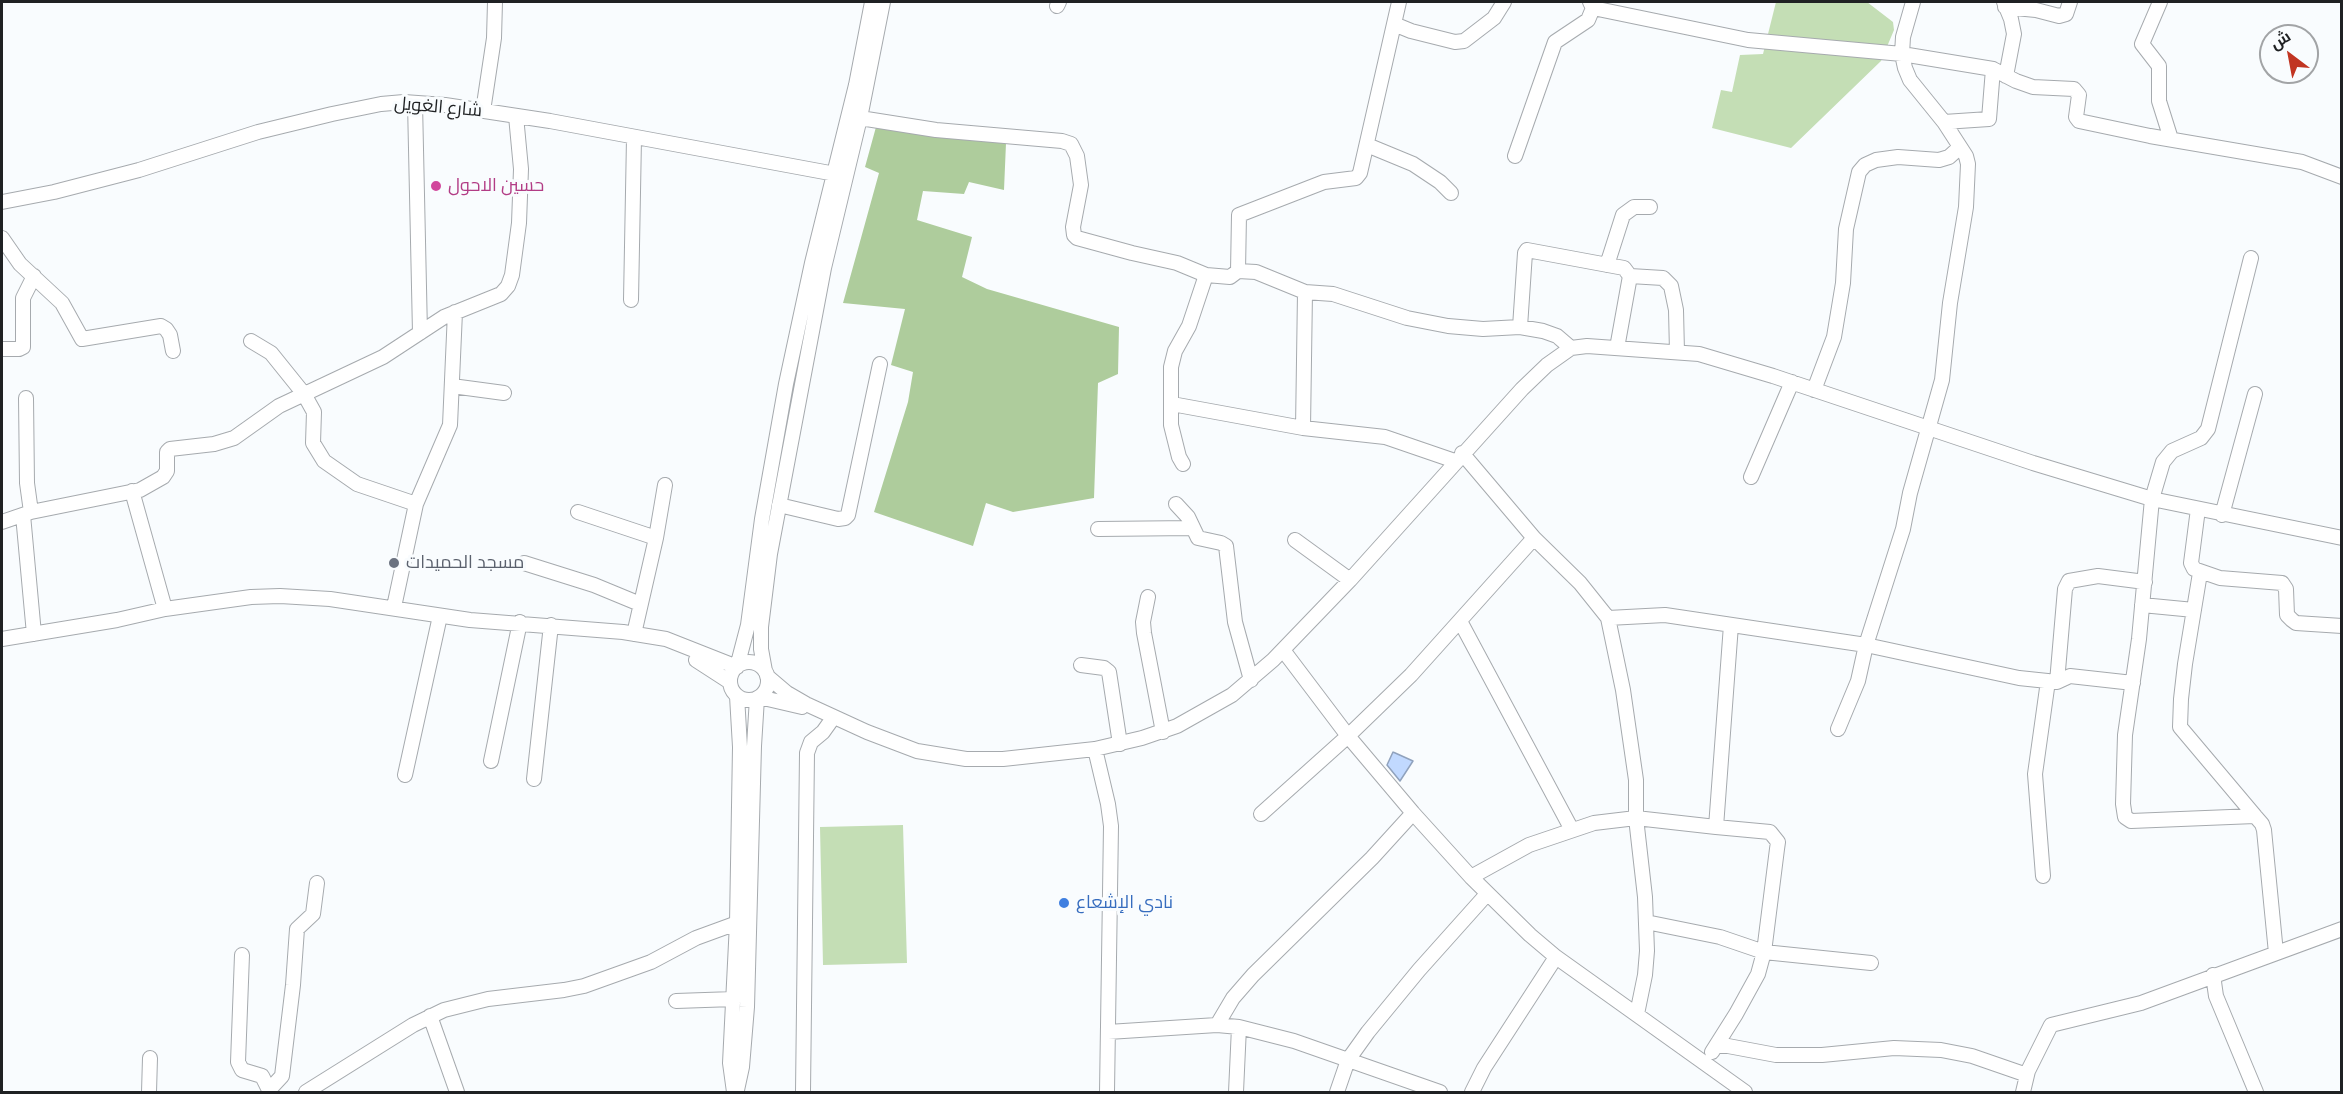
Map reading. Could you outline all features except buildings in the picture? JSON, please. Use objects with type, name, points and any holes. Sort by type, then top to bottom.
[{"type":"street","points":[[483,111],[494,38],[495,2]]},
{"type":"street","points":[[735,1092],[742,1067],[747,1007],[754,746],[758,698],[766,690],[766,673],[761,650],[761,627],[770,554],[840,175],[838,156],[856,85],[872,2]]},
{"type":"street","points":[[735,1092],[730,1063],[737,923],[740,747],[737,696],[730,682],[731,664],[744,645],[786,384],[827,202],[840,175],[860,118],[883,2]]},
{"type":"street","points":[[1238,272],[1239,214],[1324,182],[1356,178],[1361,170],[1399,2]]},
{"type":"street","points":[[1394,24],[1411,31],[1455,42],[1464,41],[1494,18],[1504,2]]},
{"type":"street","points":[[1838,729],[1858,681],[1866,645],[1900,538],[1910,493],[1942,380],[1950,303],[1966,207],[1968,164],[1944,122],[1910,80],[1905,68],[1902,54],[1903,37],[1913,2]]},
{"type":"street","points":[[2004,4],[2059,16],[2066,14],[2070,2]]},
{"type":"street","points":[[2160,2],[2142,44],[2159,66],[2159,101],[2171,139]]},
{"type":"street","points":[[2004,4],[2014,34],[2006,76]]},
{"type":"street","points":[[1515,156],[1555,42],[1588,20],[1592,5],[1748,40],[1902,54],[1993,69],[2034,87],[2071,88],[2078,91],[2080,100],[2076,117],[2079,121],[2302,162],[2342,177]]},
{"type":"street","points":[[1944,122],[1989,119],[1993,69]]},
{"type":"street","points":[[415,102],[420,333]]},
{"type":"street","name":"شارع الغويل","points":[[2,202],[54,192],[139,170],[258,132],[332,114],[381,104],[415,102],[516,116],[840,175]]},
{"type":"street","points":[[2,522],[27,514],[140,490],[164,477],[167,471],[168,451],[214,444],[234,438],[279,406],[383,357],[429,325],[501,294],[508,286],[512,275],[519,223],[521,169],[516,116]]},
{"type":"street","points":[[860,118],[936,130],[1062,141],[1071,144],[1077,156],[1081,185],[1073,226],[1074,235],[1077,238],[1177,263],[1206,275],[1230,277],[1238,272],[1265,274],[1279,283],[1305,292],[1343,296],[1407,318],[1448,326],[1483,329],[1520,327],[1543,331],[1557,336],[1571,348]]},
{"type":"street","points":[[631,300],[634,138]]},
{"type":"street","points":[[1367,145],[1413,164],[1440,182],[1451,194]]},
{"type":"street","points":[[1814,390],[1834,337],[1843,283],[1846,229],[1859,172],[1865,165],[1876,160],[1898,157],[1939,160],[1949,157],[1960,147]]},
{"type":"street","points":[[827,202],[820,181],[810,170],[827,164],[838,156]]},
{"type":"street","points":[[1607,265],[1623,215],[1634,207],[1650,207]]},
{"type":"street","points":[[2,238],[20,264],[62,303],[82,339],[161,326],[170,335],[173,351]]},
{"type":"street","points":[[1520,327],[1527,250],[1624,268],[1630,276],[1617,348]]},
{"type":"street","points":[[2251,258],[2208,429],[2201,438],[2172,451],[2163,462],[2152,500],[2145,582],[2125,735],[2123,804],[2128,820],[2255,816]]},
{"type":"street","points":[[1183,464],[1174,440],[1170,377],[1173,358],[1189,326],[1206,275]]},
{"type":"street","points":[[2,349],[23,347],[23,298],[34,276]]},
{"type":"street","points":[[1630,276],[1663,278],[1671,286],[1676,310],[1677,352]]},
{"type":"street","points":[[1303,428],[1305,292]]},
{"type":"street","points":[[394,607],[416,504],[450,425],[455,312]]},
{"type":"street","points":[[251,341],[271,353],[304,394],[314,412],[313,443],[324,461],[363,487],[416,504]]},
{"type":"street","points":[[737,696],[747,700],[785,697],[917,751],[966,759],[1003,759],[1095,749],[1163,732],[1193,718],[1251,681],[1350,580],[1458,457],[1522,389],[1547,365],[1571,348],[1587,346],[1699,354],[1792,382],[1928,429],[2152,500],[2342,538]]},
{"type":"street","points":[[779,505],[838,519],[848,515],[880,364]]},
{"type":"street","points":[[1750,477],[1792,382]]},
{"type":"street","points":[[452,386],[504,393]]},
{"type":"street","points":[[2222,515],[2255,394]]},
{"type":"street","points":[[26,398],[27,514],[34,634]]},
{"type":"street","points":[[1172,404],[1303,428],[1384,437],[1458,457],[1580,583],[1608,618],[1623,690],[1636,780],[1636,818],[1646,922],[1645,975],[1637,1014]]},
{"type":"street","points":[[634,634],[656,538],[665,485]]},
{"type":"street","points":[[132,491],[165,609]]},
{"type":"street","points":[[1176,504],[1188,517],[1201,540],[1226,546],[1234,622],[1251,681]]},
{"type":"street","points":[[2198,509],[2191,563],[2194,569],[2200,573],[2220,578],[2282,583],[2286,589],[2287,615],[2292,621],[2342,626]]},
{"type":"street","points":[[578,512],[656,538]]},
{"type":"street","points":[[1098,529],[1193,528]]},
{"type":"street","points":[[1262,814],[1411,675],[1534,538]]},
{"type":"street","points":[[1295,540],[1350,580]]},
{"type":"street","points":[[524,563],[594,585],[640,604]]},
{"type":"street","points":[[2200,573],[2181,699],[2180,727],[2262,824],[2276,953]]},
{"type":"street","points":[[2043,876],[2035,774],[2052,682],[2065,589],[2070,581],[2098,576],[2145,582]]},
{"type":"street","points":[[2,639],[117,620],[165,609],[251,597],[280,596],[394,607],[440,616],[634,634],[669,640],[731,664],[752,663],[766,673],[785,697]]},
{"type":"street","points":[[1148,597],[1143,622],[1144,633],[1163,732]]},
{"type":"street","points":[[2142,605],[2194,610]]},
{"type":"street","points":[[1608,618],[1665,615],[1866,645],[2019,678],[2052,682],[2070,676],[2133,683]]},
{"type":"street","points":[[405,775],[440,616]]},
{"type":"street","points":[[1460,621],[1572,830]]},
{"type":"street","points":[[491,761],[520,622]]},
{"type":"street","points":[[534,779],[551,625]]},
{"type":"street","points":[[1716,827],[1731,626]]},
{"type":"street","points":[[654,638],[730,682]]},
{"type":"street","points":[[761,650],[785,697]]},
{"type":"street","points":[[1283,650],[1348,736],[1413,813],[1487,894],[1556,957],[1746,1092]]},
{"type":"street","points":[[1081,665],[1104,668],[1109,672],[1120,744]]},
{"type":"street","points":[[757,721],[767,709],[785,697]]},
{"type":"street","points":[[803,1092],[807,753],[811,742],[824,732],[828,716]]},
{"type":"street","points":[[1095,749],[1111,826],[1107,1092]]},
{"type":"street","points":[[1217,1025],[1233,998],[1252,975],[1372,858],[1413,813]]},
{"type":"street","points":[[1471,877],[1529,845],[1594,823],[1636,818],[1770,832],[1778,842],[1764,952],[1754,983],[1705,1063]]},
{"type":"street","points":[[242,955],[238,1062],[242,1071],[262,1076],[269,1091],[282,1076],[297,929],[313,914],[317,882]]},
{"type":"street","points":[[1337,1092],[1348,1060],[1419,970],[1487,894]]},
{"type":"street","points":[[1646,922],[1720,937],[1764,952],[1871,963]]},
{"type":"street","points":[[306,1092],[430,1016],[477,1001],[584,986],[651,962],[696,938],[737,923]]},
{"type":"street","points":[[2023,1092],[2027,1075],[2051,1025],[2141,1002],[2342,929]]},
{"type":"street","points":[[1472,1092],[1484,1068],[1556,957]]},
{"type":"street","points":[[2213,975],[2216,996],[2256,1092]]},
{"type":"street","points":[[676,1000],[734,999]]},
{"type":"street","points":[[430,1016],[457,1092]]},
{"type":"street","points":[[1108,1032],[1217,1025],[1239,1027],[1294,1041],[1440,1092]]},
{"type":"street","points":[[1236,1092],[1239,1027]]},
{"type":"street","points":[[1716,1046],[1776,1055],[1822,1055],[1894,1048],[1941,1050],[1972,1056],[2027,1075]]},
{"type":"street","points":[[149,1092],[150,1058]]},
{"type":"green space","points":[[1776,2],[1867,2],[1893,22],[1894,30],[1881,61],[1791,148],[1712,128],[1721,90],[1732,92],[1740,55],[1763,54]]},
{"type":"green space","points":[[876,127],[1006,143],[1004,190],[969,182],[964,194],[923,191],[917,220],[972,237],[962,277],[987,289],[1119,327],[1118,374],[1098,383],[1094,498],[1013,512],[986,503],[973,546],[874,512],[908,402],[913,372],[891,365],[905,309],[843,303],[879,173],[865,167]]},
{"type":"green space","points":[[903,825],[907,963],[823,965],[820,827]]},
{"type":"water","points":[[1393,752],[1413,761],[1400,781],[1387,765]]},
{"type":"place","name":"حسين الاحول","points":[[436,186]]},
{"type":"place","name":"مسجد الحميدات","points":[[394,563]]},
{"type":"place","name":"نادي الإشعاع","points":[[1064,903]]}]
